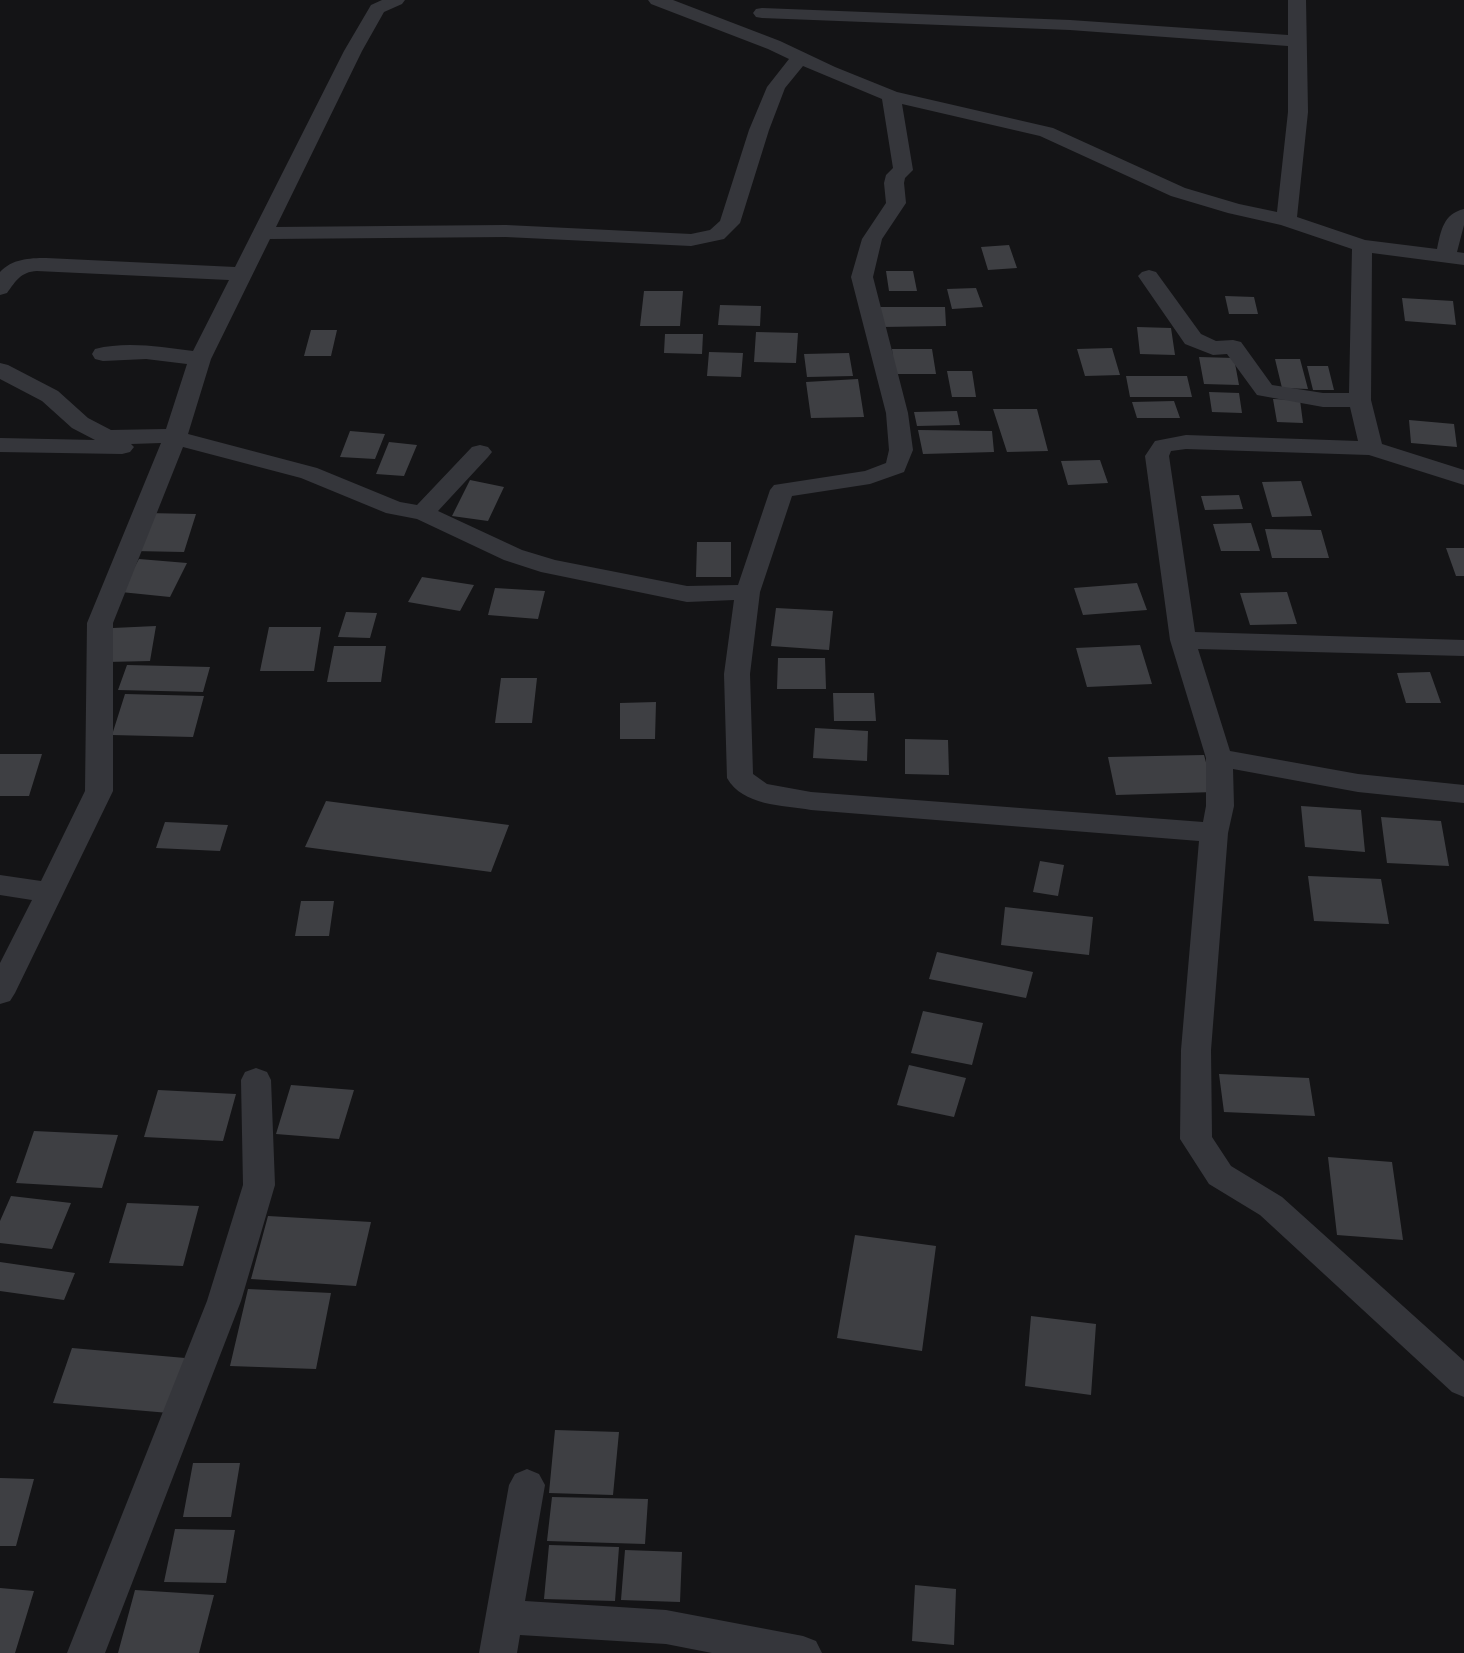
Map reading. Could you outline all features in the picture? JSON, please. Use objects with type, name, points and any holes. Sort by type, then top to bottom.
[{"type":"street","points":[[657,0],[800,56],[828,71],[891,96],[1046,132],[1178,192],[1235,209],[1286,220],[1362,246],[1455,258],[1453,224],[1464,215]]},
{"type":"street","points":[[1286,220],[1298,112],[1296,42],[1298,0]]},
{"type":"street","points":[[0,993],[98,791],[100,623],[174,441],[200,359],[353,52],[381,3]]},
{"type":"street","points":[[762,13],[1070,25],[1296,42]]},
{"type":"street","points":[[263,233],[506,231],[691,240],[717,235],[730,223],[759,130],[776,87],[800,56]]},
{"type":"street","points":[[891,96],[903,170],[896,175],[894,183],[896,203],[872,239],[862,277],[898,413],[901,450],[896,468],[870,478],[782,490],[748,592],[737,674],[740,778],[759,792],[811,801],[1214,833]]},
{"type":"street","points":[[1362,246],[1360,400],[1370,448]]},
{"type":"street","points":[[0,289],[11,270],[23,265],[242,274]]},
{"type":"street","points":[[1149,276],[1193,339],[1213,348],[1233,347],[1265,390],[1322,400],[1360,400]]},
{"type":"street","points":[[103,354],[146,352],[200,359]]},
{"type":"street","points":[[0,370],[50,396],[80,423],[107,437],[174,441],[309,473],[394,508],[423,513],[514,555],[550,567],[687,594],[748,592]]},
{"type":"street","points":[[0,445],[174,441]]},
{"type":"street","points":[[1464,478],[1370,448],[1186,442],[1163,446],[1157,456],[1182,640],[1219,758],[1220,806],[1214,833],[1196,1050],[1196,1139],[1220,1175],[1271,1206],[1464,1382]]},
{"type":"street","points":[[423,513],[480,452]]},
{"type":"street","points":[[1182,640],[1464,648]]},
{"type":"street","points":[[1219,758],[1358,783],[1464,794]]},
{"type":"street","points":[[0,885],[49,892]]},
{"type":"street","points":[[86,1653],[224,1301],[259,1185],[256,1080]]},
{"type":"street","points":[[498,1653],[527,1485]]},
{"type":"street","points":[[504,1617],[666,1627],[803,1653]]},
{"type":"building","points":[[1009,245],[1017,268],[988,270],[981,247]]},
{"type":"building","points":[[886,271],[913,271],[917,291],[889,291]]},
{"type":"building","points":[[976,288],[983,307],[952,309],[947,289]]},
{"type":"building","points":[[644,291],[683,291],[680,326],[640,326]]},
{"type":"building","points":[[1225,296],[1254,297],[1258,314],[1229,314]]},
{"type":"building","points":[[1402,298],[1453,301],[1456,325],[1405,321]]},
{"type":"building","points":[[720,305],[761,306],[760,326],[718,325]]},
{"type":"building","points":[[880,307],[945,307],[946,326],[881,327]]},
{"type":"building","points":[[1137,327],[1171,328],[1175,355],[1140,354]]},
{"type":"building","points":[[311,330],[337,330],[331,356],[304,356]]},
{"type":"building","points":[[756,332],[798,333],[796,363],[754,362]]},
{"type":"building","points":[[665,334],[703,334],[702,354],[664,353]]},
{"type":"building","points":[[1112,348],[1120,375],[1085,376],[1077,349]]},
{"type":"building","points":[[892,349],[932,349],[936,374],[894,374]]},
{"type":"building","points":[[709,352],[743,353],[741,377],[707,376]]},
{"type":"building","points":[[849,353],[853,376],[807,377],[804,354]]},
{"type":"building","points":[[1199,357],[1234,358],[1239,385],[1204,384]]},
{"type":"building","points":[[1275,359],[1300,359],[1308,389],[1282,388]]},
{"type":"building","points":[[1307,366],[1328,366],[1334,390],[1313,390]]},
{"type":"building","points":[[947,371],[972,371],[976,397],[952,397]]},
{"type":"building","points":[[1126,376],[1187,376],[1192,397],[1130,397]]},
{"type":"building","points":[[858,379],[864,417],[811,418],[806,382]]},
{"type":"building","points":[[1209,392],[1239,393],[1242,413],[1212,412]]},
{"type":"building","points":[[1273,399],[1300,400],[1303,423],[1277,422]]},
{"type":"building","points":[[1174,401],[1180,418],[1137,418],[1132,402]]},
{"type":"building","points":[[993,409],[1037,409],[1048,451],[1007,452]]},
{"type":"building","points":[[957,411],[960,425],[917,426],[914,412]]},
{"type":"building","points":[[1409,420],[1454,424],[1457,447],[1411,443]]},
{"type":"building","points":[[918,430],[992,431],[994,452],[923,454]]},
{"type":"building","points":[[350,431],[385,434],[375,459],[340,457]]},
{"type":"building","points":[[389,442],[417,445],[404,476],[376,474]]},
{"type":"building","points":[[1100,460],[1108,483],[1068,485],[1061,461]]},
{"type":"building","points":[[470,480],[504,487],[488,521],[452,516]]},
{"type":"building","points":[[1301,481],[1312,516],[1272,517],[1262,482]]},
{"type":"building","points":[[1239,495],[1243,509],[1205,510],[1201,496]]},
{"type":"building","points":[[146,513],[196,514],[184,552],[134,551]]},
{"type":"building","points":[[1251,523],[1260,551],[1221,551],[1213,524]]},
{"type":"building","points":[[1265,529],[1321,530],[1329,558],[1272,558]]},
{"type":"building","points":[[697,542],[731,542],[731,577],[696,577]]},
{"type":"building","points":[[1446,548],[1464,548],[1464,576],[1456,576]]},
{"type":"building","points":[[139,559],[187,563],[170,597],[121,592]]},
{"type":"building","points":[[422,577],[474,585],[460,611],[408,602]]},
{"type":"building","points":[[1137,583],[1147,610],[1083,615],[1074,588]]},
{"type":"building","points":[[495,588],[545,591],[538,619],[488,615]]},
{"type":"building","points":[[1287,592],[1297,624],[1250,625],[1240,593]]},
{"type":"building","points":[[776,608],[833,611],[829,650],[771,646]]},
{"type":"building","points":[[346,612],[377,613],[370,638],[338,637]]},
{"type":"building","points":[[156,626],[150,661],[106,662],[113,628]]},
{"type":"building","points":[[269,627],[321,627],[314,671],[260,671]]},
{"type":"building","points":[[1140,645],[1152,684],[1087,687],[1076,648]]},
{"type":"building","points":[[334,646],[386,646],[381,682],[327,682]]},
{"type":"building","points":[[778,658],[825,658],[826,689],[777,689]]},
{"type":"building","points":[[127,665],[210,667],[203,692],[118,690]]},
{"type":"building","points":[[1430,672],[1441,703],[1406,703],[1397,673]]},
{"type":"building","points":[[501,678],[537,678],[532,723],[495,723]]},
{"type":"building","points":[[833,693],[874,693],[876,721],[834,721]]},
{"type":"building","points":[[125,694],[204,696],[193,737],[112,735]]},
{"type":"building","points":[[656,702],[655,739],[620,739],[620,703]]},
{"type":"building","points":[[815,728],[868,731],[867,761],[813,758]]},
{"type":"building","points":[[905,739],[948,740],[949,775],[905,774]]},
{"type":"building","points":[[0,754],[42,754],[29,796],[0,796]]},
{"type":"building","points":[[1204,755],[1214,792],[1116,795],[1108,757]]},
{"type":"building","points":[[326,801],[509,825],[491,872],[305,847]]},
{"type":"building","points":[[1301,806],[1361,810],[1365,852],[1305,847]]},
{"type":"building","points":[[1381,817],[1441,821],[1449,866],[1387,863]]},
{"type":"building","points":[[165,822],[228,825],[220,851],[156,848]]},
{"type":"building","points":[[1040,861],[1064,865],[1058,896],[1033,892]]},
{"type":"building","points":[[1308,876],[1381,879],[1389,924],[1314,921]]},
{"type":"building","points":[[301,901],[334,901],[329,936],[295,936]]},
{"type":"building","points":[[1005,907],[1093,917],[1089,955],[1001,945]]},
{"type":"building","points":[[937,952],[1033,972],[1026,998],[929,979]]},
{"type":"building","points":[[923,1011],[983,1023],[972,1065],[911,1053]]},
{"type":"building","points":[[909,1065],[966,1078],[954,1117],[897,1105]]},
{"type":"building","points":[[1219,1074],[1309,1078],[1315,1116],[1224,1112]]},
{"type":"building","points":[[291,1085],[354,1090],[339,1139],[276,1134]]},
{"type":"building","points":[[158,1090],[236,1094],[223,1141],[144,1137]]},
{"type":"building","points":[[34,1131],[118,1135],[102,1188],[16,1183]]},
{"type":"building","points":[[1328,1157],[1392,1162],[1403,1240],[1337,1235]]},
{"type":"building","points":[[11,1196],[71,1203],[52,1249],[0,1243],[0,1221]]},
{"type":"building","points":[[127,1203],[199,1206],[183,1266],[109,1263]]},
{"type":"building","points":[[268,1216],[371,1222],[356,1286],[251,1279]]},
{"type":"building","points":[[855,1235],[936,1246],[922,1351],[837,1338]]},
{"type":"building","points":[[0,1262],[75,1273],[64,1300],[0,1291]]},
{"type":"building","points":[[248,1289],[331,1293],[316,1369],[230,1366]]},
{"type":"building","points":[[1031,1316],[1096,1324],[1091,1395],[1025,1386]]},
{"type":"building","points":[[72,1348],[185,1358],[169,1413],[53,1403]]},
{"type":"building","points":[[555,1430],[619,1432],[613,1495],[549,1493]]},
{"type":"building","points":[[193,1463],[240,1463],[231,1517],[183,1517]]},
{"type":"building","points":[[0,1478],[34,1479],[16,1546],[0,1546]]},
{"type":"building","points":[[552,1497],[648,1499],[645,1544],[547,1541]]},
{"type":"building","points":[[175,1529],[235,1530],[226,1583],[164,1582]]},
{"type":"building","points":[[549,1545],[619,1547],[615,1601],[544,1599]]},
{"type":"building","points":[[625,1550],[682,1552],[680,1602],[621,1600]]},
{"type":"building","points":[[915,1585],[956,1589],[954,1645],[912,1641]]},
{"type":"building","points":[[0,1588],[34,1591],[15,1653],[0,1653]]},
{"type":"building","points":[[135,1590],[214,1595],[199,1653],[118,1653]]}]
